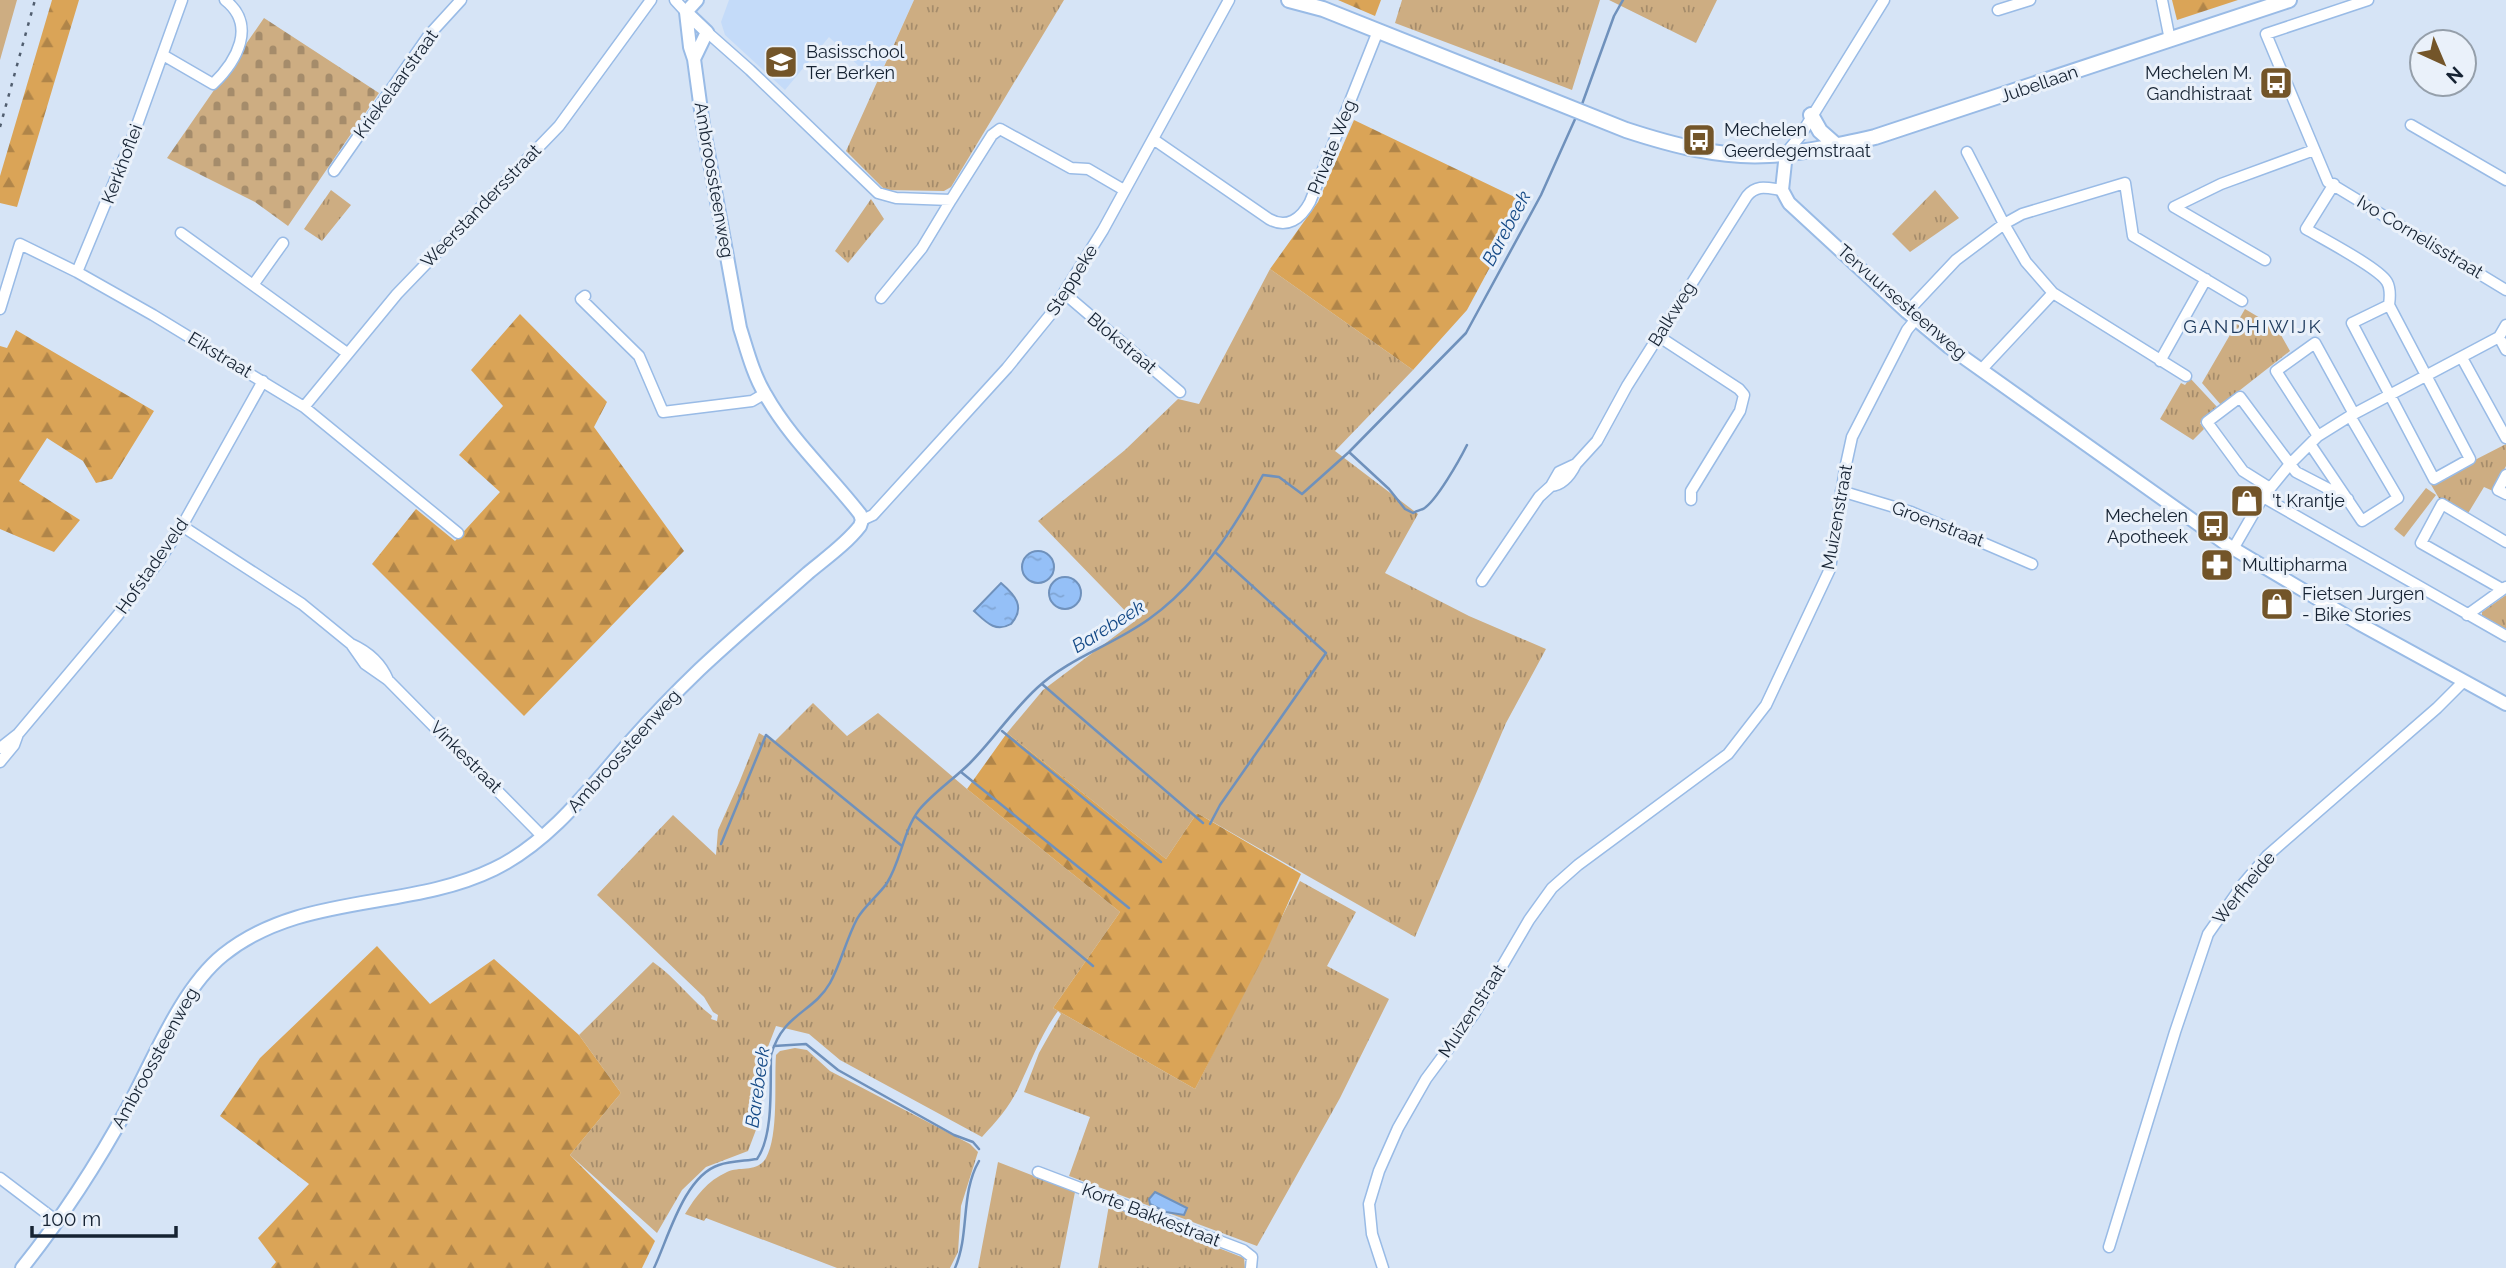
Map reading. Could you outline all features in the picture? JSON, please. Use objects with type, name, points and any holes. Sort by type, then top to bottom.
[{"type":"main road","points":[[1289,0],[1323,9],[1591,118],[1677,146],[1735,154],[1769,156],[1786,153]]},
{"type":"main road","name":"Jubellaan","points":[[1786,153],[1837,146],[1912,125],[2289,0]]},
{"type":"main road","points":[[1811,115],[1820,131],[1837,146]]},
{"type":"street","name":"Kerkhoflei","points":[[77,272],[98,225],[183,0]]},
{"type":"street","points":[[163,55],[213,84],[222,75],[240,44],[242,25],[236,8],[225,0]]},
{"type":"street","name":"Kriekelaarstraat","points":[[334,171],[429,36],[461,0]]},
{"type":"street","name":"Weerstandersstraat","points":[[304,407],[397,294],[559,126],[652,0]]},
{"type":"street","points":[[675,0],[878,193],[896,198],[951,200]]},
{"type":"street","points":[[686,12],[697,0]]},
{"type":"street","name":"Steppeke","points":[[862,520],[873,515],[999,378],[1065,294],[1229,0]]},
{"type":"street","points":[[1782,190],[1786,153],[1800,136],[1884,0]]},
{"type":"street","points":[[1998,10],[2030,0]]},
{"type":"street","points":[[2162,0],[2171,40]]},
{"type":"street","name":"Ivo Cornelisstraat","points":[[2368,0],[2266,34],[2328,181],[2506,290]]},
{"type":"street","name":"Ambroossteenweg","points":[[22,1268],[58,1223],[111,1139],[192,989],[225,953],[262,930],[296,917],[432,889],[495,869],[542,836],[568,813],[643,727],[696,672],[858,530],[862,520],[854,507],[780,417],[764,394],[752,365],[740,327],[703,125],[686,12]]},
{"type":"street","name":"Private Weg","points":[[1153,139],[1269,219],[1281,223],[1293,222],[1302,215],[1310,202],[1378,31]]},
{"type":"street","points":[[694,59],[707,32]]},
{"type":"street","points":[[2411,125],[2506,180]]},
{"type":"street","points":[[881,298],[922,248],[992,135],[1000,129],[1071,168],[1088,169],[1124,190]]},
{"type":"street","points":[[2265,260],[2174,207],[2221,184],[2314,150]]},
{"type":"street","points":[[1967,152],[2026,261],[2053,293],[2186,376]]},
{"type":"street","name":"Muizenstraat","points":[[1383,1268],[1372,1234],[1370,1204],[1379,1171],[1398,1128],[1426,1079],[1474,1014],[1529,920],[1552,888],[1578,865],[1728,754],[1754,724],[1775,689],[1830,569],[1852,438],[1907,330],[1911,315],[1956,260],[2022,214],[2125,183],[2133,236],[2206,279]]},
{"type":"street","points":[[2334,184],[2306,229],[2376,271],[2387,282],[2389,305],[2470,459],[2434,479],[2352,323],[2389,305]]},
{"type":"street","name":"Balkweg","points":[[1482,581],[1539,497],[1551,486],[1553,479],[1559,472],[1576,464],[1597,441],[1658,336],[1747,196],[1760,187],[1782,190]]},
{"type":"street","name":"Tervuursesteenweg","points":[[1782,190],[1789,203],[1911,315],[1981,370],[2233,549],[2360,624],[2506,704]]},
{"type":"street","points":[[181,233],[347,353]]},
{"type":"street","name":"Eikstraat","points":[[0,309],[20,243],[77,272],[304,407],[458,533]]},
{"type":"street","points":[[253,285],[283,243]]},
{"type":"street","points":[[2160,360],[2206,279],[2242,301]]},
{"type":"street","points":[[1981,370],[2053,293]]},
{"type":"street","name":"Blokstraat","points":[[1065,294],[1180,392]]},
{"type":"street","points":[[585,296],[581,299],[639,356],[663,412],[751,401],[764,394]]},
{"type":"street","points":[[2233,549],[2263,497],[2318,436],[2352,415],[2499,337],[2506,325]]},
{"type":"street","points":[[1658,336],[1739,389],[1744,395],[1740,411],[1691,491],[1691,500]]},
{"type":"street","points":[[2499,337],[2506,350]]},
{"type":"street","points":[[2310,444],[2362,521],[2398,498],[2315,343],[2276,370],[2318,436]]},
{"type":"street","points":[[2462,358],[2506,438]]},
{"type":"street","name":"Hofstadeveld","points":[[0,748],[18,734],[142,586],[182,526],[263,381]]},
{"type":"street","points":[[2270,488],[2243,471],[2207,422],[2240,397],[2296,472],[2348,499]]},
{"type":"street","points":[[2506,475],[2498,490],[2506,495]]},
{"type":"street","name":"Groenstraat","points":[[1841,491],[1911,512],[2032,564]]},
{"type":"street","points":[[2263,497],[2506,636]]},
{"type":"street","points":[[2467,615],[2504,588],[2421,543],[2442,504],[2506,542]]},
{"type":"street","name":"Vinkestraat","points":[[182,526],[302,604],[351,644],[375,659],[384,669],[388,680],[542,836]]},
{"type":"street","name":"Werfheide","points":[[2109,1247],[2208,934],[2243,884],[2267,856],[2437,708],[2464,681]]},
{"type":"street","name":"Hofstadeveld","points":[[0,762],[14,745],[18,734]]},
{"type":"street","name":"Korte Bakkestraat","points":[[1038,1172],[1243,1250],[1252,1258],[1251,1268]]},
{"type":"street","points":[[0,1178],[58,1223]]},
{"type":"shaded area","name":"Basisschool Ter Berken","points":[[729,0],[914,0],[876,83],[829,37],[785,90],[725,35],[721,22]]},
{"type":"green space","points":[[0,0],[17,0],[0,60]]},
{"type":"green space","points":[[52,0],[79,0],[17,207],[0,203],[0,176]]},
{"type":"green space","points":[[914,0],[1064,0],[951,187],[944,191],[885,190],[846,151]]},
{"type":"green space","points":[[1338,0],[1381,0],[1375,16]]},
{"type":"green space","points":[[1402,0],[1600,0],[1572,90],[1395,23]]},
{"type":"green space","points":[[1609,0],[1717,0],[1696,43]]},
{"type":"green space","points":[[2172,0],[2238,0],[2177,20]]},
{"type":"green space","points":[[264,18],[379,93],[288,226],[255,202],[167,158]]},
{"type":"green space","points":[[1354,120],[1525,202],[1467,310],[1413,370],[1270,269],[1318,202]]},
{"type":"green space","points":[[331,190],[351,205],[322,241],[304,229]]},
{"type":"green space","points":[[1935,190],[1959,218],[1910,252],[1892,234]]},
{"type":"green space","points":[[871,199],[884,219],[848,263],[835,251]]},
{"type":"green space","points":[[1270,269],[1413,370],[1335,451],[1418,514],[1385,573],[1469,616],[1546,649],[1506,723],[1415,937],[1197,813],[1166,859],[1007,733],[1043,690],[1135,621],[1038,521],[1125,450],[1178,399],[1199,404]]},
{"type":"green space","points":[[2245,309],[2277,328],[2290,351],[2221,405],[2202,383]]},
{"type":"green space","points":[[520,314],[607,402],[594,427],[684,551],[524,716],[372,564],[416,509],[455,541],[500,492],[459,455],[503,406],[471,370]]},
{"type":"green space","points":[[16,330],[154,411],[112,479],[96,483],[83,461],[47,438],[19,481],[80,520],[54,552],[0,529],[0,346],[7,348]]},
{"type":"green space","points":[[2190,378],[2218,408],[2200,423],[2204,429],[2193,440],[2160,419],[2181,383],[2185,385]]},
{"type":"green space","points":[[2506,444],[2506,466],[2493,491],[2484,487],[2467,515],[2440,500],[2430,483]]},
{"type":"green space","points":[[2426,488],[2436,495],[2404,537],[2394,529]]},
{"type":"green space","points":[[2506,595],[2506,629],[2482,617],[2482,612]]},
{"type":"green space","points":[[813,703],[847,736],[878,713],[967,789],[1120,912],[1053,1008],[1195,1089],[1300,881],[1356,912],[1327,966],[1389,999],[1340,1098],[1257,1246],[1069,1176],[1090,1117],[1024,1092],[1039,1053],[1061,1014],[1058,1011],[1014,1096],[982,1137],[840,1060],[809,1034],[776,1026],[764,1057],[762,1114],[748,1151],[706,1167],[682,1190],[657,1233],[570,1155],[621,1093],[579,1035],[653,962],[712,1016],[711,1019],[717,1021],[718,1015],[713,1012],[704,997],[597,895],[673,815],[716,855],[718,830],[759,733],[774,742]]},
{"type":"green space","points":[[1007,733],[1166,859],[1197,813],[1301,874],[1268,948],[1195,1089],[1053,1008],[1120,912],[967,789]]},
{"type":"green space","points":[[377,946],[430,1004],[494,959],[579,1035],[621,1093],[570,1155],[655,1241],[642,1268],[271,1268],[276,1262],[258,1238],[309,1184],[220,1116],[260,1058]]},
{"type":"green space","points":[[795,1048],[807,1050],[830,1071],[970,1144],[978,1152],[961,1206],[958,1252],[950,1268],[837,1268],[706,1218],[704,1221],[685,1214],[708,1184],[732,1170],[758,1166],[766,1158],[773,1136],[776,1055],[780,1051]]},
{"type":"green space","points":[[998,1162],[1075,1192],[1060,1268],[978,1268]]},
{"type":"green space","points":[[1109,1205],[1244,1258],[1245,1268],[1098,1268]]},
{"type":"water","points":[[1038,551],[1050,555],[1054,567],[1050,579],[1038,583],[1026,579],[1022,567],[1026,555]]},
{"type":"water","points":[[1065,577],[1077,581],[1081,593],[1077,605],[1065,609],[1053,605],[1049,593],[1053,581]]},
{"type":"water","points":[[1001,583],[1017,602],[1018,612],[1011,624],[995,627],[974,611]]},
{"type":"water","points":[[1155,1192],[1187,1208],[1184,1215],[1166,1212],[1150,1204],[1149,1199]]},
{"type":"waterway","name":"Barebeek","points":[[1581,107],[1614,16],[1623,0]]},
{"type":"waterway","name":"Barebeek","points":[[654,1268],[679,1210],[696,1182],[707,1171],[719,1165],[757,1159],[769,1123],[771,1055],[776,1041],[790,1022],[815,1001],[830,983],[857,919],[887,883],[909,827],[919,810],[970,763],[1019,706],[1050,677],[1135,628],[1167,605],[1214,553],[1241,514],[1263,475],[1279,477],[1302,494],[1349,452],[1466,333],[1541,195],[1576,117]]},
{"type":"waterway","points":[[1349,452],[1389,489],[1405,509],[1413,513],[1423,509],[1434,498],[1467,445]]},
{"type":"waterway","points":[[1210,824],[1220,805],[1326,653],[1215,552]]},
{"type":"waterway","points":[[1042,684],[1203,823]]},
{"type":"waterway","points":[[1002,731],[1161,862]]},
{"type":"waterway","points":[[721,844],[766,735],[902,846]]},
{"type":"waterway","points":[[961,772],[1129,908]]},
{"type":"waterway","points":[[916,817],[1093,966]]},
{"type":"waterway","points":[[774,1046],[806,1044],[838,1070],[954,1135],[973,1142],[979,1149]]},
{"type":"waterway","points":[[955,1268],[960,1255],[969,1187],[979,1161]]},
{"type":"railway","points":[[0,127],[35,0]]},
{"type":"place","name":"Basisschool Ter Berken","points":[[781,62]]},
{"type":"place","name":"Mechelen M. Gandhistraat","points":[[2276,83]]},
{"type":"place","name":"Mechelen Geerdegemstraat","points":[[1699,140]]},
{"type":"place","name":"'t Krantje","points":[[2247,501]]},
{"type":"place","name":"Mechelen Apotheek","points":[[2213,526]]},
{"type":"place","name":"Multipharma","points":[[2217,565]]},
{"type":"place","name":"Fietsen Jurgen - Bike Stories","points":[[2277,604]]},
{"type":"district","name":"GANDHIWIJK","points":[[2253,326]]}]
